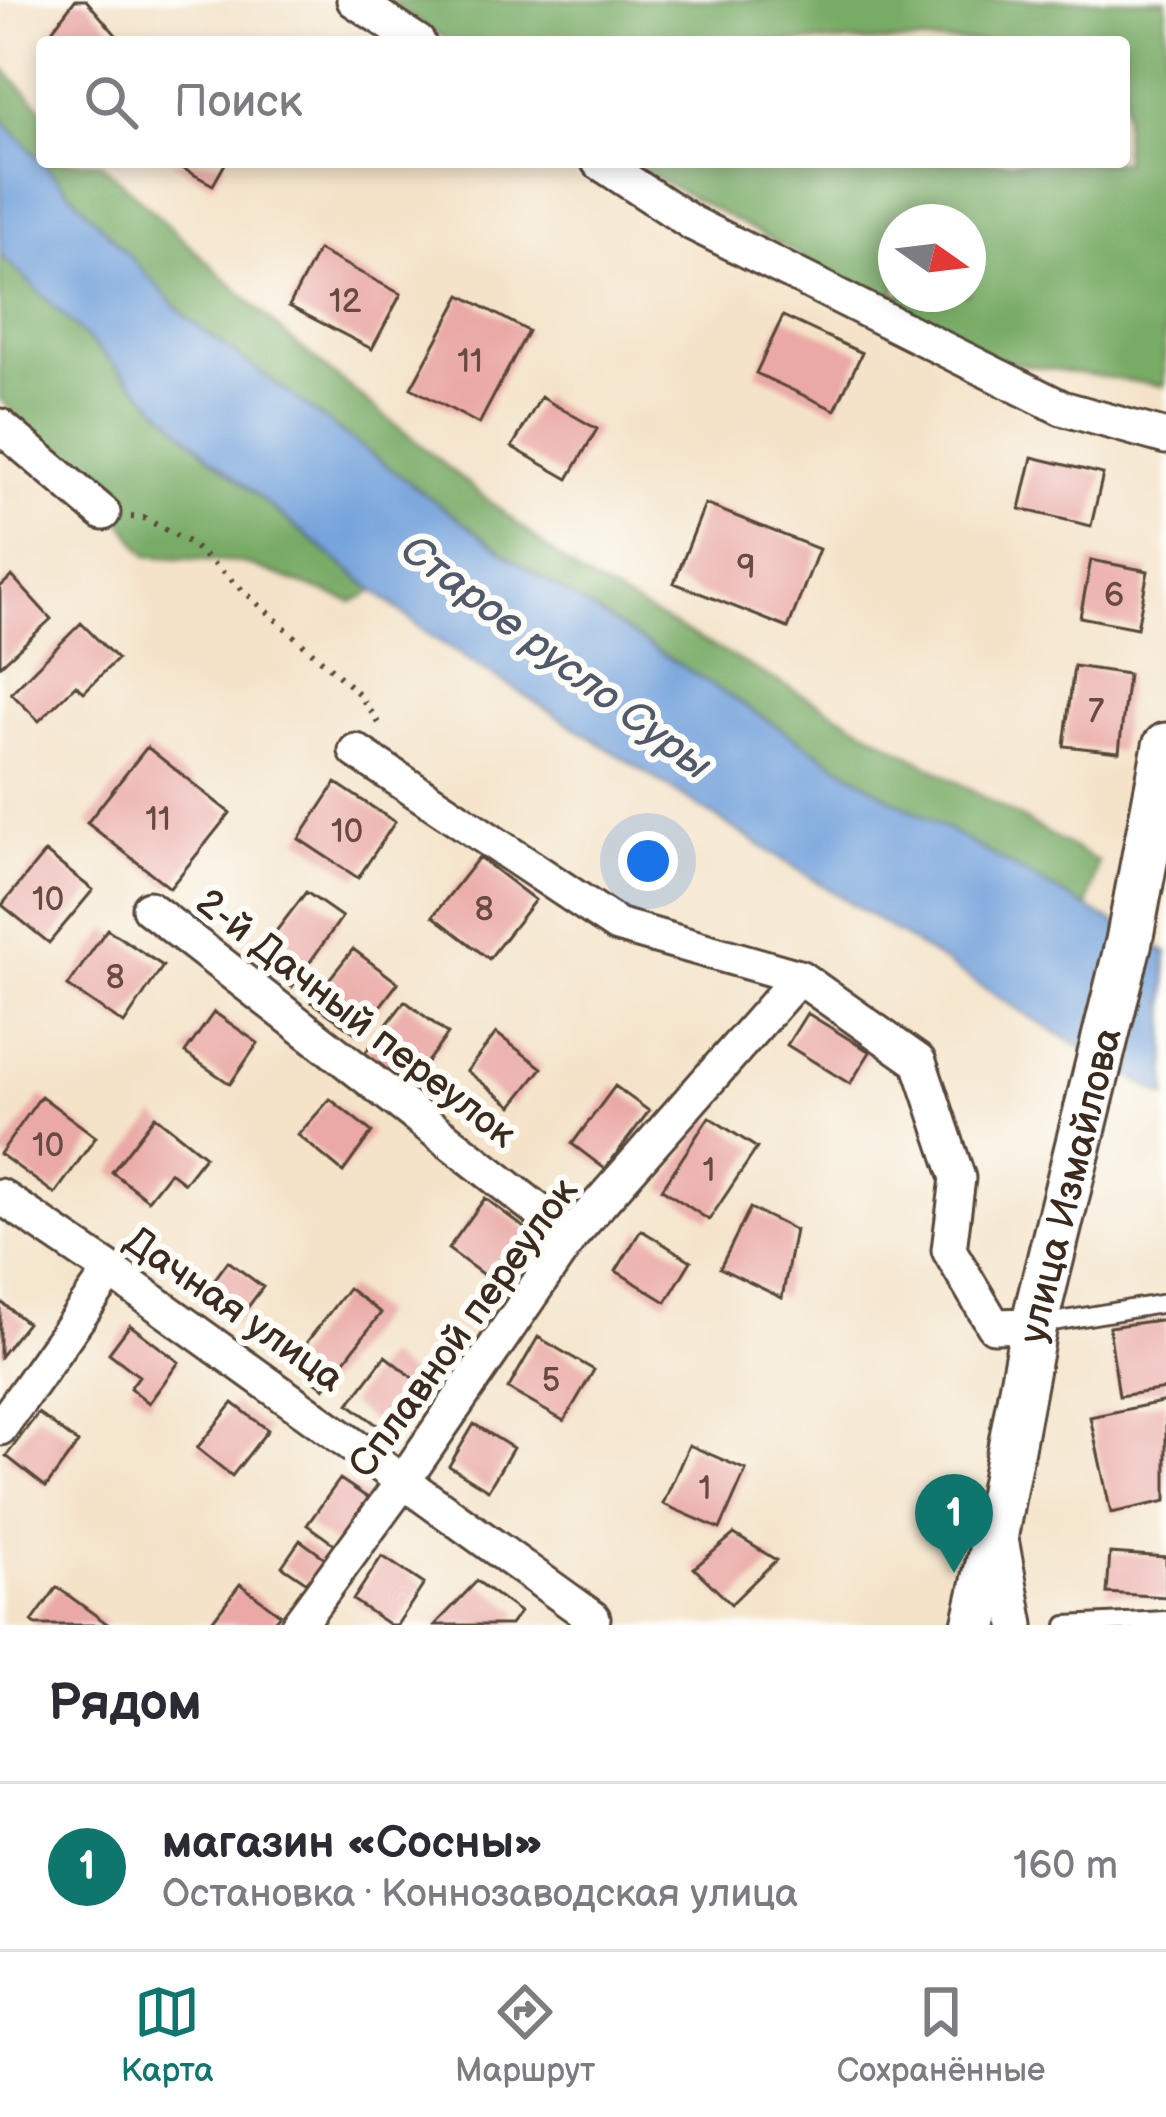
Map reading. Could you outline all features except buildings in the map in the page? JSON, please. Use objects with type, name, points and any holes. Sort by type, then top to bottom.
[{"type":"main road","name":"улица Измайлова","points":[[975,1625],[1034,1325],[1129,941],[1166,746]]},
{"type":"street","points":[[354,0],[409,36]]},
{"type":"street","points":[[608,168],[692,223],[1062,408],[1166,437]]},
{"type":"street","points":[[0,426],[103,513]]},
{"type":"street","points":[[356,751],[616,926],[799,977],[919,1062],[958,1178],[949,1250],[994,1326],[1034,1325]]},
{"type":"street","name":"2-й Дачный переулок","points":[[149,908],[571,1236]]},
{"type":"street","name":"Сплавной переулок","points":[[298,1625],[571,1236],[799,977]]},
{"type":"street","name":"Дачная улица","points":[[0,1196],[111,1270],[593,1618]]},
{"type":"street","points":[[0,1428],[111,1270]]},
{"type":"street","points":[[995,1537],[1017,1625]]},
{"type":"lane","points":[[1034,1325],[1166,1304]]},
{"type":"lane","points":[[1066,1625],[1166,1620]]},
{"type":"path","points":[[103,513],[144,518],[190,543],[359,694],[382,729]]},
{"type":"green space","points":[[386,0],[1166,0],[1164,386],[999,361],[907,312],[986,312],[986,204],[878,204],[878,297],[641,168],[1130,168],[1130,36],[441,36]]},
{"type":"green space","points":[[0,65],[36,102],[36,156],[0,117]]},
{"type":"green space","points":[[47,168],[106,168],[290,339],[580,575],[1098,862],[1087,908],[890,798],[514,560],[187,318]]},
{"type":"green space","points":[[0,254],[211,458],[374,591],[352,602],[240,562],[147,556],[120,519],[0,399]]},
{"type":"water","name":"Старое русло Суры","points":[[0,117],[36,156],[36,168],[47,168],[187,318],[514,560],[890,798],[1166,952],[1166,1097],[1027,1015],[428,634],[211,458],[0,254]]},
{"type":"place","name":"магазин «Сосны»","points":[[954,1573]]}]
